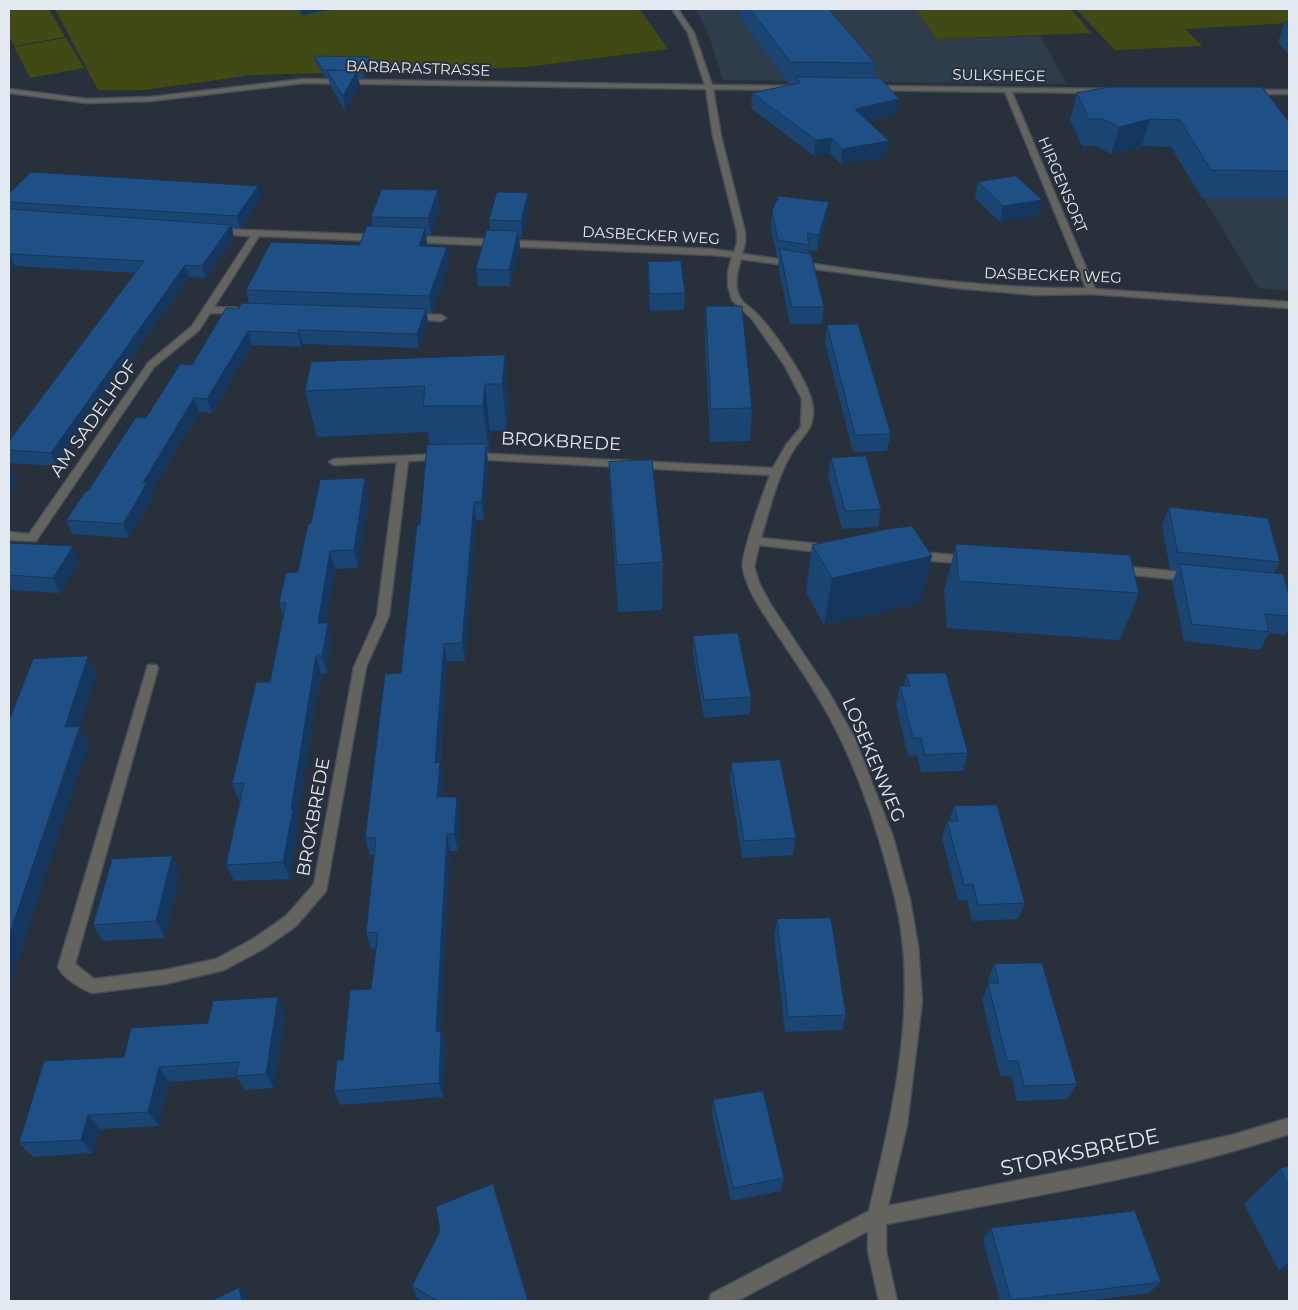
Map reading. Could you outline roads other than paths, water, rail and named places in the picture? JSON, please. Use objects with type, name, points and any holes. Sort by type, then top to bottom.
[{"type":"street","name":"LOSEKENWEG","points":[[675,9],[691,33],[709,88],[716,136],[742,232],[732,272],[732,286],[737,300],[773,340],[790,366],[806,399],[808,412],[806,427],[790,447],[776,472],[754,541],[748,567],[754,585],[823,694],[847,737],[886,837],[903,900],[910,946],[914,1001],[898,1125],[877,1217],[877,1251],[888,1301]]},
{"type":"street","name":"BARBARASTRASSE","points":[[9,91],[87,101],[150,98],[304,81],[709,88]]},
{"type":"street","points":[[709,88],[802,88]]},
{"type":"street","name":"SULKSHEGE","points":[[870,88],[1122,91]]},
{"type":"street","name":"HIRGENSORT","points":[[1007,89],[1092,291]]},
{"type":"street","points":[[1237,92],[1289,92]]},
{"type":"street","points":[[209,231],[383,238]]},
{"type":"street","name":"AM SADELHOF","points":[[9,536],[32,538],[150,366],[196,328],[256,234]]},
{"type":"street","name":"DASBECKER WEG","points":[[403,239],[540,243],[711,252],[956,285],[1036,292],[1092,291],[1289,305]]},
{"type":"street","points":[[207,310],[256,312]]},
{"type":"street","points":[[406,316],[442,318]]},
{"type":"street","name":"BROKBREDE","points":[[334,462],[403,458],[506,457],[776,472]]},
{"type":"street","name":"BROKBREDE","points":[[152,668],[66,967],[92,986],[165,977],[218,965],[258,944],[291,921],[321,887],[360,667],[383,616],[403,458]]},
{"type":"street","points":[[754,541],[840,550]]},
{"type":"street","points":[[908,556],[984,561]]},
{"type":"street","points":[[1105,569],[1200,578]]},
{"type":"street","name":"STORKSBREDE","points":[[718,1301],[877,1217],[1232,1144],[1289,1126]]}]
